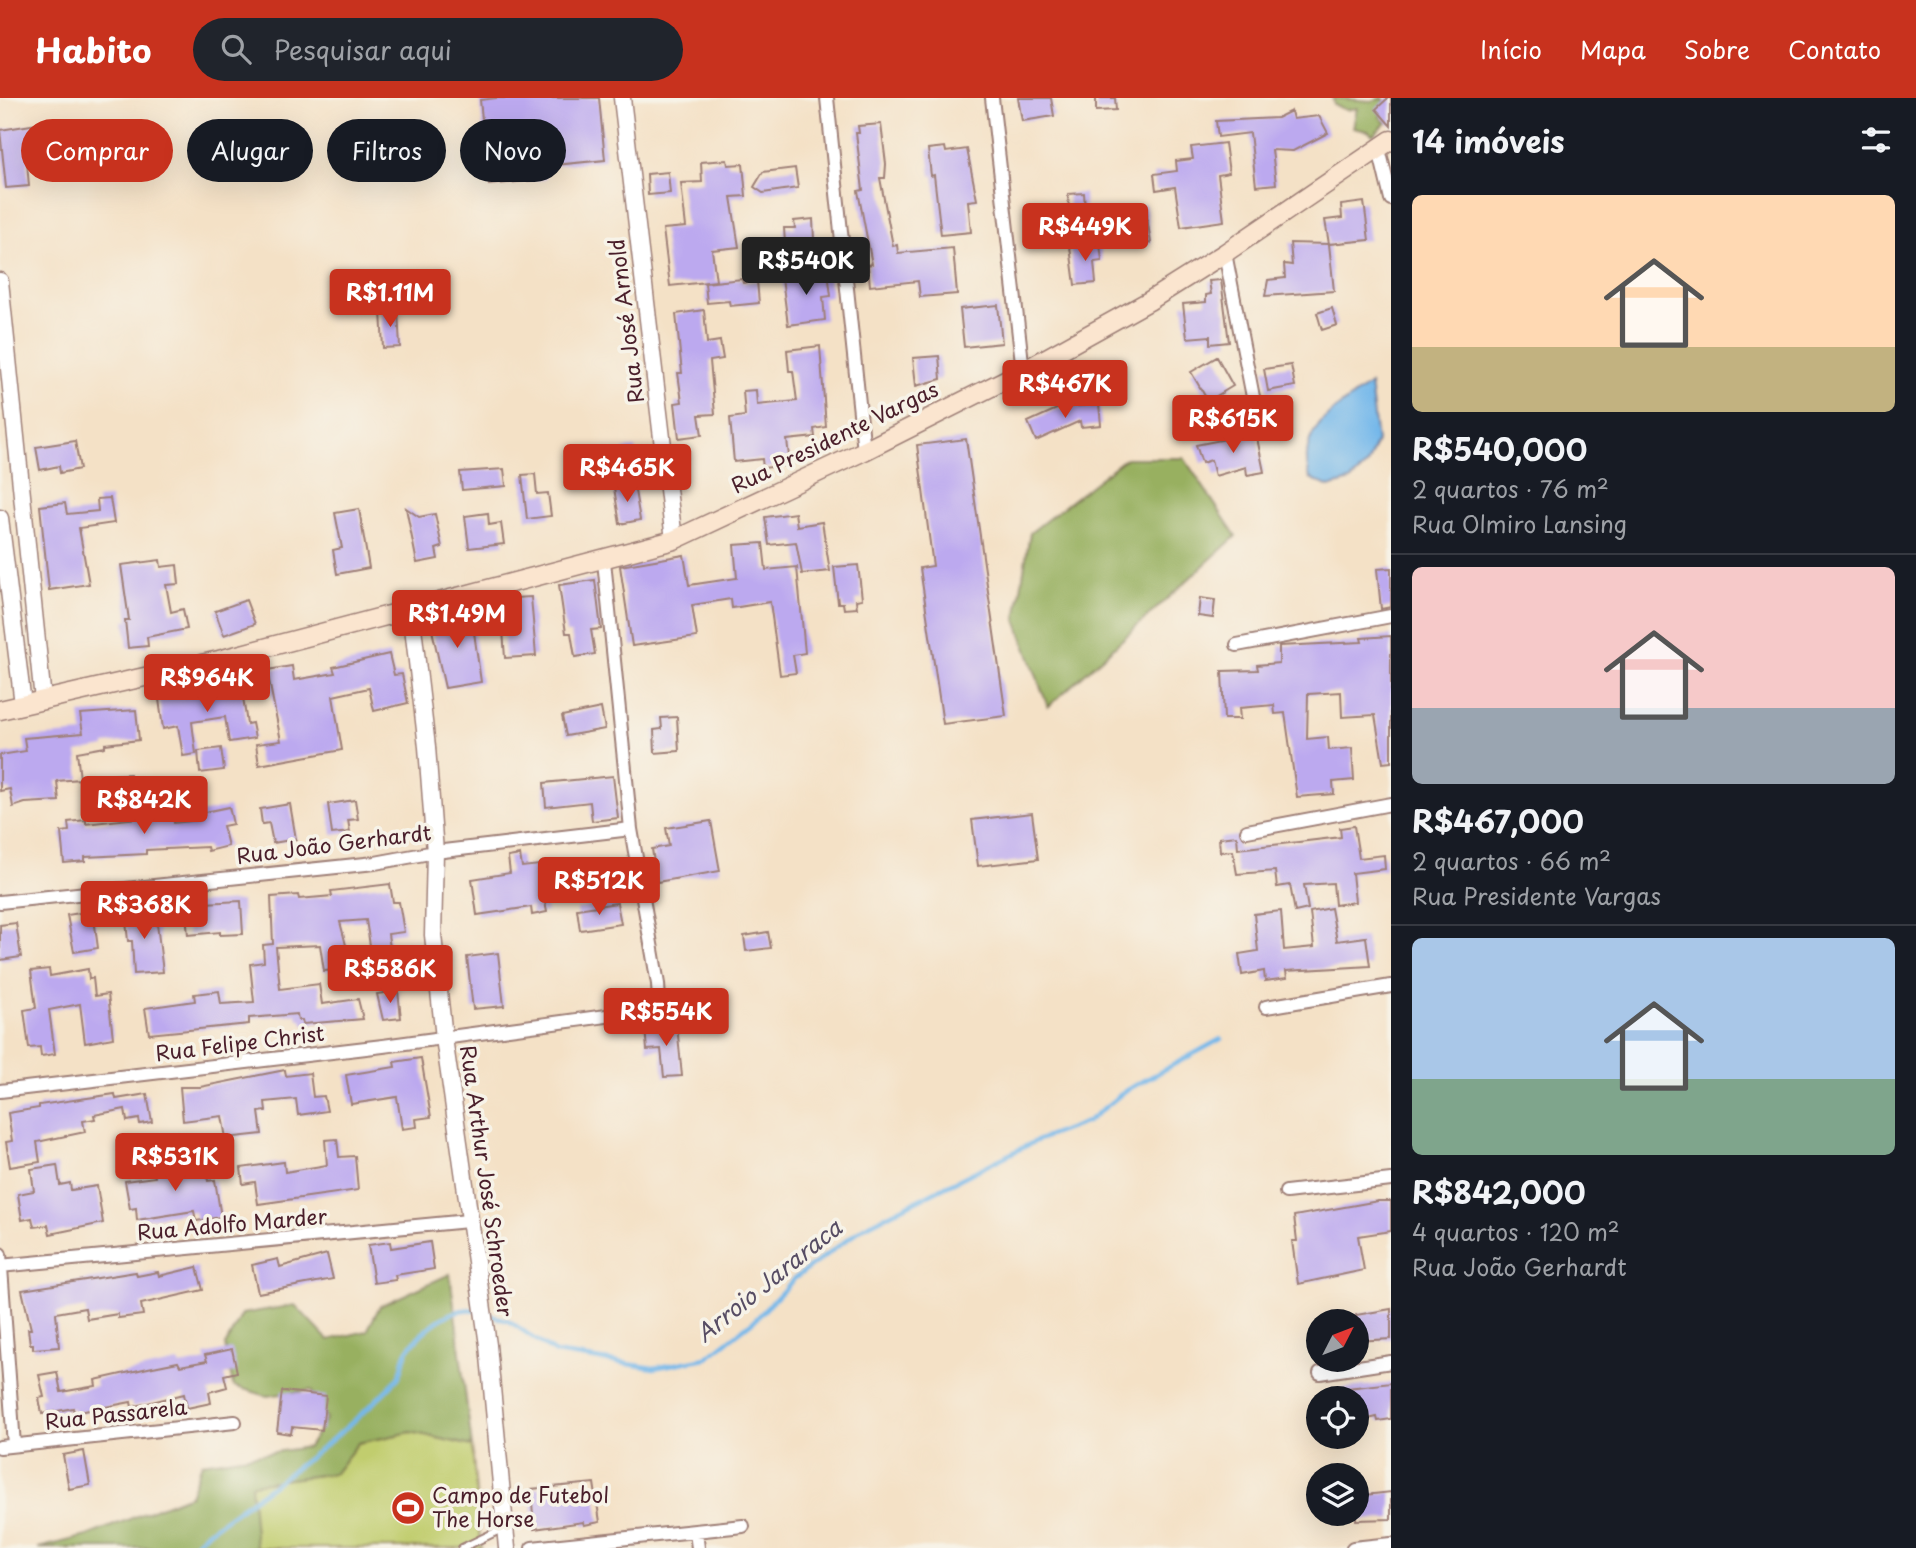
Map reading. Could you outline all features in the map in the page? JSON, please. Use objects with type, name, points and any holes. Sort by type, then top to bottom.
[{"type":"main road","name":"Rua Presidente Vargas","points":[[0,710],[219,660],[604,561],[674,540],[864,451],[1023,371],[1149,301],[1385,145]]},
{"type":"street","name":"Rua José Arnold","points":[[622,98],[674,540]]},
{"type":"street","points":[[827,98],[864,451]]},
{"type":"street","points":[[992,98],[1023,371]]},
{"type":"street","points":[[1385,145],[1391,199]]},
{"type":"street","points":[[1225,253],[1253,397],[1266,430]]},
{"type":"street","points":[[0,281],[43,700]]},
{"type":"street","points":[[0,518],[23,704]]},
{"type":"street","points":[[604,561],[631,829]]},
{"type":"street","name":"Rua Arthur José Schroeder","points":[[411,610],[435,852],[433,934],[468,1221],[488,1345],[507,1548]]},
{"type":"street","points":[[1237,645],[1391,617]]},
{"type":"street","points":[[1247,831],[1391,804]]},
{"type":"street","name":"Rua João Gerhardt","points":[[0,902],[375,863],[435,852],[631,829]]},
{"type":"street","name":"Rua Felipe Christ","points":[[0,1091],[444,1038],[651,1010],[659,1001],[631,829]]},
{"type":"street","points":[[1266,1007],[1391,986]]},
{"type":"street","points":[[1286,1192],[1391,1180]]},
{"type":"street","name":"Rua Adolfo Marder","points":[[0,1262],[468,1221]]},
{"type":"street","points":[[0,1262],[14,1445]]},
{"type":"street","points":[[1320,1373],[1391,1362]]},
{"type":"street","name":"Rua Passarela","points":[[0,1447],[235,1422]]},
{"type":"street","points":[[532,1548],[743,1526]]},
{"type":"street","points":[[696,1532],[698,1548]]},
{"type":"street","points":[[1353,1548],[1391,1544]]},
{"type":"lane","points":[[463,1548],[506,1527]]},
{"type":"green space","points":[[1333,98],[1371,101],[1383,98],[1387,105],[1380,117],[1386,123],[1373,135],[1368,131],[1353,128],[1357,108],[1346,110],[1334,105]]},
{"type":"green space","points":[[1126,458],[1184,458],[1236,536],[1048,707],[1016,620],[1030,533]]},
{"type":"green space","points":[[450,1274],[472,1446],[411,1432],[358,1443],[335,1473],[251,1484],[256,1548],[38,1548],[87,1536],[190,1495],[202,1463],[308,1447],[326,1419],[311,1390],[267,1396],[233,1386],[225,1346],[242,1314],[295,1305],[328,1340],[367,1331],[380,1306]]},
{"type":"green space","points":[[411,1432],[472,1446],[481,1548],[256,1548],[250,1484],[335,1473],[358,1443]]},
{"type":"water","points":[[1370,384],[1377,441],[1367,465],[1350,481],[1329,487],[1310,478],[1308,446],[1313,434],[1332,412]]},
{"type":"building","points":[[599,98],[605,160],[566,164],[566,119],[482,119],[480,100]]},
{"type":"building","points":[[1018,98],[1051,98],[1054,116],[1022,121]]},
{"type":"building","points":[[1096,98],[1115,98],[1116,110],[1096,111]]},
{"type":"building","points":[[1391,98],[1391,126],[1376,109]]},
{"type":"building","points":[[1291,111],[1293,119],[1319,116],[1328,133],[1293,151],[1272,150],[1276,184],[1256,186],[1250,133],[1218,137],[1216,121],[1277,118]]},
{"type":"building","points":[[881,124],[886,164],[885,178],[880,178],[893,246],[897,245],[898,253],[953,248],[957,294],[920,297],[918,281],[870,286],[868,265],[872,264],[858,191],[863,190],[856,133],[859,133],[858,126]]},
{"type":"building","points":[[21,127],[21,182],[29,182],[29,186],[6,188],[0,130]]},
{"type":"building","points":[[1225,143],[1229,173],[1218,175],[1224,221],[1181,227],[1175,187],[1156,190],[1154,174],[1177,171],[1176,161],[1193,159],[1191,147]]},
{"type":"building","points":[[945,147],[946,152],[967,149],[977,200],[968,201],[971,232],[941,235],[928,149]]},
{"type":"building","points":[[727,160],[728,165],[743,164],[746,196],[731,197],[739,247],[712,250],[716,281],[670,286],[663,229],[686,227],[681,183],[702,182],[701,162]]},
{"type":"building","points":[[795,168],[798,188],[763,193],[754,187],[763,172]]},
{"type":"building","points":[[668,172],[670,193],[648,195],[647,174]]},
{"type":"building","points":[[489,182],[518,182],[489,185]]},
{"type":"building","points":[[1084,193],[1085,207],[1069,209],[1068,194]]},
{"type":"building","points":[[1364,202],[1369,240],[1329,244],[1325,220],[1342,218],[1341,205]]},
{"type":"building","points":[[1145,205],[1151,243],[1126,247],[1120,209]]},
{"type":"building","points":[[813,219],[814,240],[785,243],[784,228],[795,228],[794,221]]},
{"type":"building","points":[[1290,243],[1329,244],[1334,291],[1265,296],[1268,280],[1285,278],[1284,264],[1292,265]]},
{"type":"building","points":[[1100,244],[1102,261],[1094,262],[1096,283],[1075,285],[1070,247]]},
{"type":"building","points":[[828,272],[831,296],[823,297],[825,320],[788,325],[782,278]]},
{"type":"building","points":[[742,279],[743,283],[757,281],[759,303],[730,306],[729,301],[707,303],[705,283]]},
{"type":"building","points":[[1221,280],[1229,342],[1210,344],[1210,336],[1187,338],[1183,304],[1206,302],[1206,295],[1211,294],[1209,281]]},
{"type":"building","points":[[998,305],[1002,343],[964,347],[960,309]]},
{"type":"building","points":[[1332,308],[1337,325],[1322,330],[1317,313]]},
{"type":"building","points":[[398,310],[400,347],[383,348],[381,311]]},
{"type":"building","points":[[704,310],[707,343],[720,341],[723,359],[710,361],[715,414],[699,415],[702,435],[679,438],[675,403],[682,402],[678,373],[682,373],[676,314]]},
{"type":"building","points":[[820,346],[826,427],[814,429],[815,437],[787,440],[790,465],[763,468],[762,459],[734,462],[730,418],[745,416],[743,391],[756,390],[757,405],[797,401],[787,350]]},
{"type":"building","points":[[939,356],[941,379],[916,386],[913,358]]},
{"type":"building","points":[[1217,357],[1233,386],[1208,401],[1191,372]]},
{"type":"building","points":[[1291,365],[1295,386],[1268,391],[1264,369]]},
{"type":"building","points":[[1099,404],[1101,425],[1081,427],[1080,421],[1036,441],[1028,422],[1059,408]]},
{"type":"building","points":[[1256,433],[1264,472],[1247,475],[1246,467],[1215,476],[1211,460],[1202,463],[1196,445]]},
{"type":"building","points":[[966,439],[1006,716],[943,724],[920,568],[933,566],[917,445]]},
{"type":"building","points":[[75,441],[80,469],[60,473],[59,466],[40,470],[36,447]]},
{"type":"building","points":[[635,448],[639,471],[627,473],[623,449]]},
{"type":"building","points":[[504,469],[506,486],[462,490],[460,472]]},
{"type":"building","points":[[535,474],[537,494],[548,493],[551,516],[527,519],[522,475]]},
{"type":"building","points":[[634,485],[640,520],[620,524],[614,488]]},
{"type":"building","points":[[110,498],[114,523],[79,528],[89,584],[49,590],[40,506],[65,503],[67,514],[98,511],[97,499]]},
{"type":"building","points":[[406,508],[419,517],[435,514],[442,547],[436,549],[438,559],[417,563]]},
{"type":"building","points":[[359,509],[369,568],[337,574],[333,550],[342,548],[335,513]]},
{"type":"building","points":[[488,513],[489,525],[501,523],[504,544],[469,548],[465,516]]},
{"type":"building","points":[[795,513],[797,526],[822,522],[830,571],[802,574],[796,542],[769,545],[765,517]]},
{"type":"building","points":[[763,543],[766,570],[797,567],[805,653],[793,655],[796,673],[780,675],[770,602],[732,608],[731,599],[692,605],[697,637],[632,646],[620,566],[684,555],[689,585],[737,578],[734,545]]},
{"type":"building","points":[[160,560],[161,567],[177,565],[179,584],[166,585],[171,612],[183,609],[187,629],[147,637],[148,646],[128,648],[125,620],[129,620],[121,565]]},
{"type":"building","points":[[858,565],[862,599],[856,600],[857,608],[844,609],[843,603],[838,603],[834,567]]},
{"type":"building","points":[[1391,568],[1391,607],[1381,609],[1377,569]]},
{"type":"building","points":[[595,580],[601,629],[591,630],[595,654],[575,657],[571,633],[566,633],[559,585]]},
{"type":"building","points":[[531,597],[536,656],[505,658],[502,616],[516,615],[514,598]]},
{"type":"building","points":[[1200,598],[1215,600],[1213,618],[1198,616]]},
{"type":"building","points":[[246,600],[255,624],[224,635],[215,611]]},
{"type":"building","points":[[471,611],[481,682],[445,688],[430,621]]},
{"type":"building","points":[[1391,636],[1391,762],[1383,763],[1375,715],[1342,717],[1341,692],[1308,694],[1307,739],[1328,737],[1329,750],[1352,748],[1354,780],[1333,782],[1334,794],[1297,797],[1285,713],[1275,714],[1274,705],[1239,708],[1240,719],[1224,719],[1222,671],[1258,670],[1257,665],[1279,663],[1279,646],[1362,642],[1361,638]]},
{"type":"building","points":[[389,654],[394,675],[402,674],[408,703],[374,711],[369,688],[333,696],[342,750],[259,765],[256,744],[281,741],[267,670],[292,666],[294,680],[335,673],[333,667]]},
{"type":"building","points":[[241,684],[247,724],[252,723],[255,738],[229,742],[225,717],[192,722],[196,754],[183,756],[178,726],[163,729],[159,699]]},
{"type":"building","points":[[601,708],[605,729],[566,736],[562,716]]},
{"type":"building","points":[[136,710],[139,740],[105,744],[105,747],[77,752],[80,779],[57,781],[59,801],[25,803],[13,807],[10,789],[0,791],[0,755],[26,751],[24,738],[83,733],[80,714]]},
{"type":"building","points":[[677,717],[679,751],[655,753],[654,730],[662,729],[661,718]]},
{"type":"building","points":[[221,748],[224,770],[200,773],[198,751]]},
{"type":"building","points":[[130,774],[132,792],[94,792],[93,776]]},
{"type":"building","points":[[613,776],[618,818],[592,821],[590,802],[546,807],[544,783]]},
{"type":"building","points":[[355,800],[358,819],[348,820],[350,832],[332,834],[328,804]]},
{"type":"building","points":[[290,804],[296,839],[273,843],[269,823],[262,824],[260,809]]},
{"type":"building","points":[[229,807],[233,824],[223,826],[228,846],[208,851],[207,847],[146,850],[146,854],[85,857],[85,861],[64,863],[61,832],[69,831],[68,822],[86,820],[86,824],[173,814],[174,823],[202,820],[200,813]]},
{"type":"building","points":[[1032,813],[1038,859],[978,866],[972,820]]},
{"type":"building","points":[[711,821],[720,871],[657,882],[652,849],[669,846],[666,828]]},
{"type":"building","points":[[1354,826],[1359,858],[1384,855],[1385,869],[1352,873],[1355,902],[1335,905],[1333,883],[1304,885],[1308,909],[1295,912],[1290,885],[1277,887],[1275,871],[1237,874],[1233,851],[1220,852],[1219,838],[1237,836],[1238,849],[1341,837],[1340,828]]},
{"type":"building","points":[[520,855],[522,867],[567,862],[570,876],[555,879],[558,895],[544,897],[547,912],[532,915],[531,907],[477,915],[472,879],[510,873],[508,857]]},
{"type":"building","points":[[390,884],[393,902],[399,902],[404,932],[388,934],[391,955],[372,958],[366,920],[340,922],[347,949],[333,952],[336,970],[324,971],[320,945],[276,947],[280,989],[319,984],[322,1004],[358,999],[363,1019],[303,1024],[302,1020],[298,1020],[297,1014],[249,1018],[249,1024],[149,1034],[145,1008],[195,1001],[194,994],[219,991],[221,1004],[254,1002],[250,964],[264,962],[263,945],[273,944],[271,897],[298,895],[299,899],[332,896],[331,891]]},
{"type":"building","points":[[241,901],[243,934],[220,935],[220,932],[188,935],[185,904]]},
{"type":"building","points":[[617,903],[621,924],[580,930],[577,909]]},
{"type":"building","points":[[155,908],[163,972],[134,974],[132,941],[128,941],[125,911]]},
{"type":"building","points":[[1331,908],[1337,941],[1366,937],[1370,966],[1286,971],[1287,978],[1265,981],[1264,971],[1242,975],[1239,954],[1258,951],[1254,914],[1281,911],[1284,950],[1314,947],[1310,912]]},
{"type":"building","points":[[93,911],[98,948],[74,952],[67,915]]},
{"type":"building","points":[[16,923],[21,957],[0,960],[0,925]]},
{"type":"building","points":[[768,932],[771,948],[746,951],[744,936]]},
{"type":"building","points":[[498,953],[504,1006],[473,1009],[467,957]]},
{"type":"building","points":[[49,969],[50,976],[88,969],[89,979],[93,978],[95,996],[108,994],[113,1038],[85,1043],[80,1004],[49,1010],[55,1054],[41,1056],[40,1047],[29,1048],[24,1010],[36,1008],[31,971]]},
{"type":"building","points":[[398,991],[401,1018],[383,1020],[377,994]]},
{"type":"building","points":[[677,1025],[682,1076],[664,1077],[661,1049],[647,1050],[645,1028]]},
{"type":"building","points":[[421,1058],[431,1117],[416,1119],[417,1127],[402,1129],[397,1097],[351,1104],[346,1075],[395,1067],[394,1062]]},
{"type":"building","points":[[285,1070],[286,1076],[310,1073],[313,1097],[324,1096],[327,1111],[298,1115],[296,1099],[265,1102],[266,1111],[259,1112],[262,1134],[226,1138],[222,1116],[183,1121],[180,1087],[200,1087]]},
{"type":"building","points":[[115,1094],[116,1099],[147,1094],[152,1122],[140,1124],[139,1119],[127,1121],[125,1109],[94,1115],[95,1119],[83,1121],[85,1132],[37,1142],[40,1162],[10,1167],[6,1142],[12,1141],[8,1113],[39,1108],[39,1105]]},
{"type":"building","points":[[337,1139],[339,1157],[355,1156],[358,1190],[258,1204],[255,1182],[243,1184],[241,1168],[284,1162],[285,1172],[327,1165],[325,1140]]},
{"type":"building","points":[[204,1162],[208,1181],[215,1180],[221,1217],[196,1221],[194,1211],[137,1220],[136,1208],[130,1209],[125,1181],[155,1177],[154,1170]]},
{"type":"building","points":[[57,1165],[60,1185],[70,1183],[71,1190],[97,1186],[103,1223],[50,1234],[48,1225],[34,1227],[32,1218],[22,1220],[18,1194],[34,1191],[31,1169]]},
{"type":"building","points":[[1391,1201],[1391,1231],[1358,1236],[1364,1270],[1298,1284],[1292,1241],[1297,1241],[1294,1216]]},
{"type":"building","points":[[390,1242],[391,1248],[430,1242],[434,1269],[395,1275],[396,1280],[374,1283],[368,1245]]},
{"type":"building","points":[[327,1254],[333,1279],[258,1293],[252,1265],[278,1259],[280,1267]]},
{"type":"building","points":[[197,1267],[203,1290],[141,1304],[143,1315],[118,1318],[118,1314],[87,1319],[85,1308],[56,1313],[59,1347],[33,1349],[33,1344],[30,1344],[28,1329],[31,1329],[22,1290],[136,1272],[137,1276],[158,1272],[159,1276]]},
{"type":"building","points":[[1391,1309],[1391,1339],[1369,1340],[1369,1313]]},
{"type":"building","points":[[232,1349],[237,1372],[224,1375],[227,1387],[209,1392],[211,1403],[187,1408],[184,1394],[132,1407],[131,1402],[74,1413],[73,1408],[42,1414],[39,1398],[44,1397],[39,1375],[57,1372],[61,1392],[96,1386],[95,1380],[148,1368],[178,1362],[180,1366],[207,1361],[205,1355]]},
{"type":"building","points":[[1391,1383],[1391,1419],[1378,1421],[1377,1417],[1369,1419],[1369,1386],[1365,1386]]},
{"type":"building","points":[[282,1391],[326,1396],[322,1430],[292,1427],[291,1434],[277,1432]]},
{"type":"building","points":[[84,1451],[90,1485],[69,1489],[63,1455]]},
{"type":"building","points":[[594,1483],[600,1522],[534,1529],[531,1489]]},
{"type":"building","points":[[1391,1492],[1391,1519],[1369,1520],[1369,1495]]},
{"type":"waterway","name":"Arroio Jararaca","points":[[487,1314],[509,1321],[555,1353],[654,1368],[706,1358],[755,1320],[794,1279],[864,1227],[1036,1141],[1087,1122],[1125,1091],[1221,1039]]},
{"type":"waterway","name":"Arroio Jararaca","points":[[190,1548],[202,1536],[279,1481],[352,1423],[397,1379],[408,1350],[421,1334],[439,1320],[459,1311],[479,1311]]},
{"type":"place","name":"Campo de Futebol The Horse","points":[[408,1508]]}]
